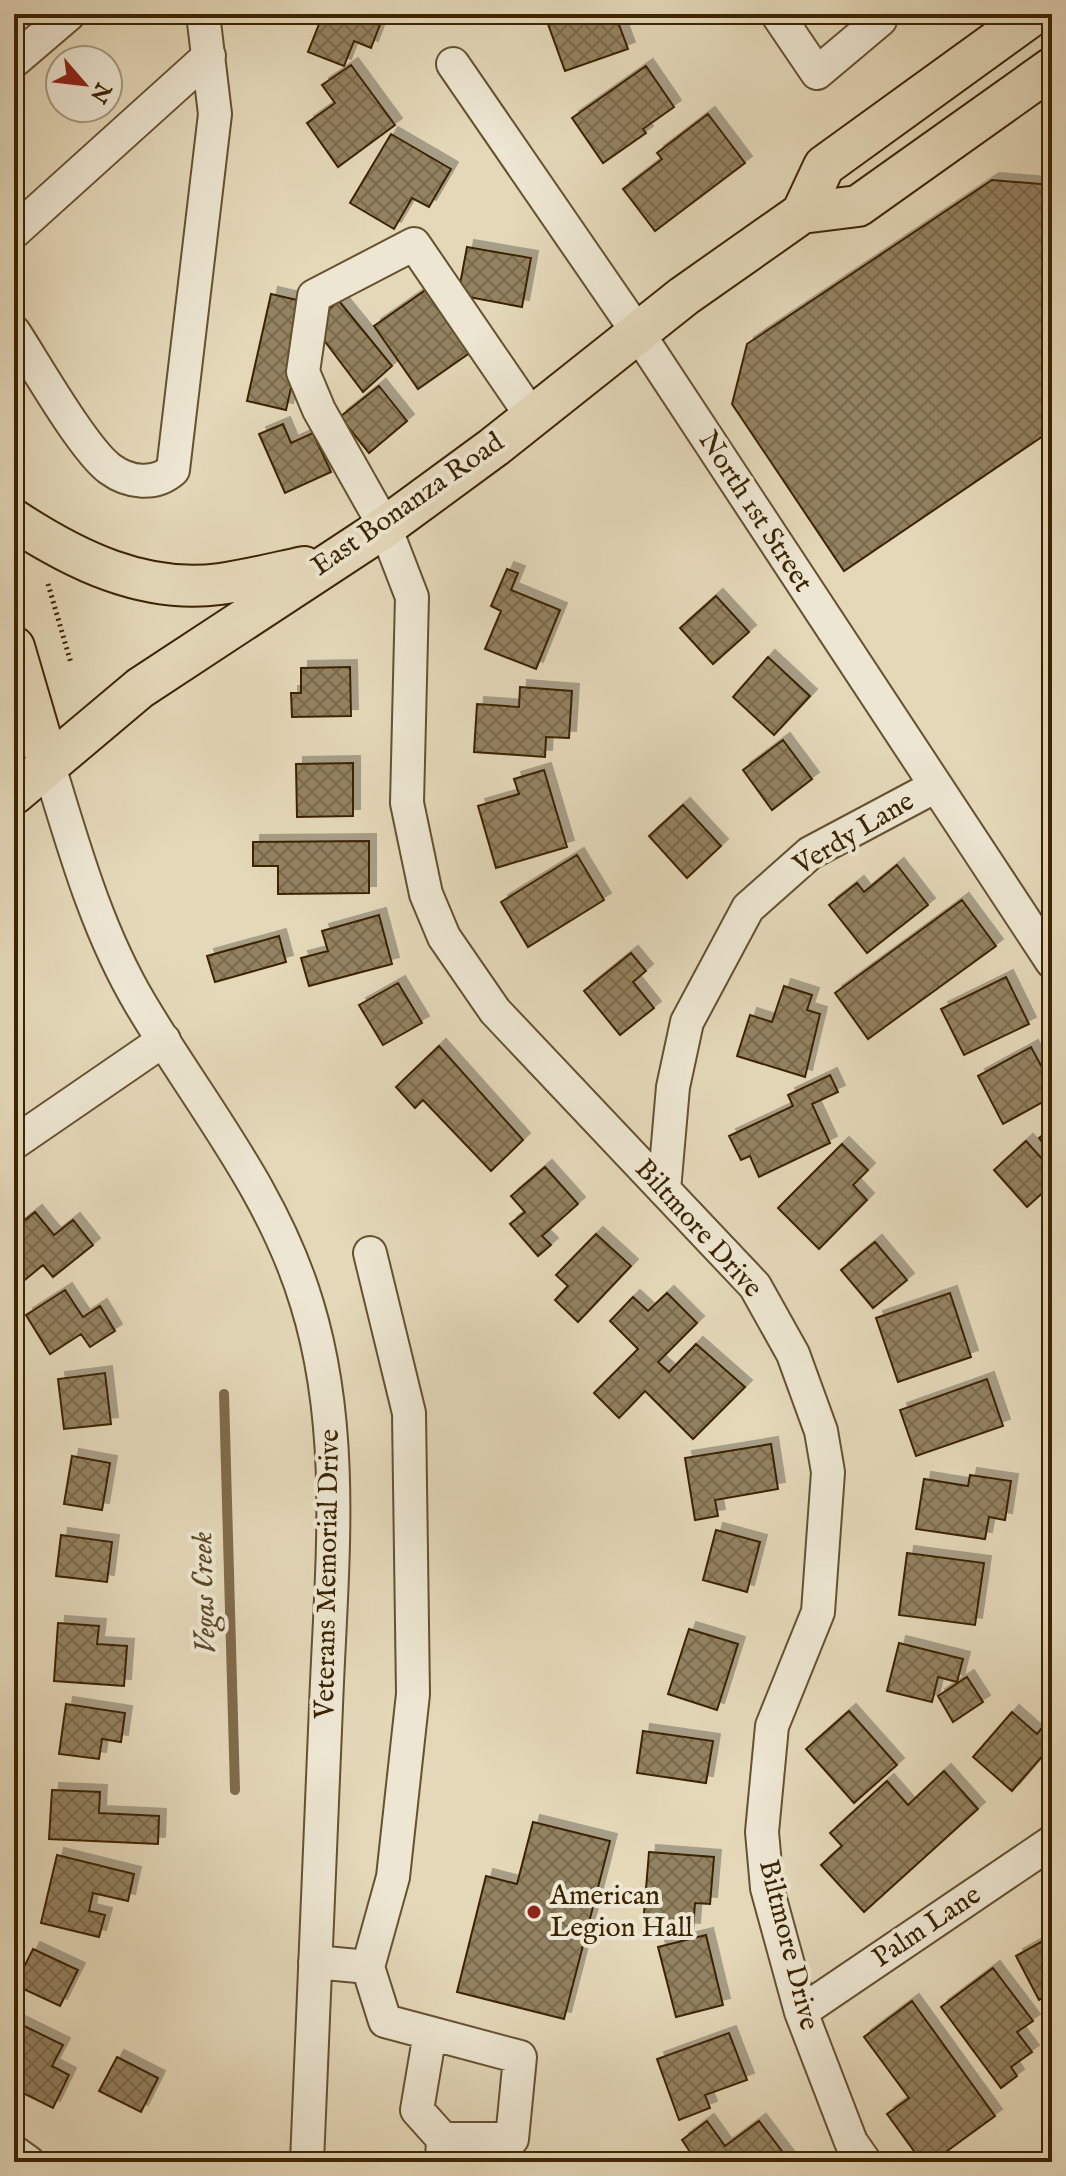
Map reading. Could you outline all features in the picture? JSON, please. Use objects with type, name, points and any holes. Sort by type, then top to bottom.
[{"type":"main road","points":[[1022,18],[1051,72]]},
{"type":"main road","name":"East Bonanza Road","points":[[14,794],[140,688],[385,527],[494,447],[638,333],[802,213],[824,166],[1022,18]]},
{"type":"main road","name":"East Bonanza Road","points":[[802,213],[858,206],[1051,72]]},
{"type":"main road","points":[[14,520],[76,558],[152,582],[217,585],[328,562]]},
{"type":"main road","points":[[14,647],[48,763]]},
{"type":"street","points":[[14,61],[69,14]]},
{"type":"street","points":[[14,332],[81,433],[110,469],[148,482],[164,478],[173,470],[215,114],[203,14]]},
{"type":"street","points":[[777,14],[817,73],[880,20],[879,14]]},
{"type":"street","points":[[14,232],[209,56]]},
{"type":"street","name":"North 1st Street","points":[[453,64],[638,333],[1052,962]]},
{"type":"street","name":"Biltmore Drive","points":[[531,415],[414,244],[314,296],[303,372],[319,410],[385,527],[412,597],[407,803],[432,908],[444,937],[495,1011],[755,1286],[793,1354],[821,1431],[828,1472],[818,1612],[772,1726],[762,1832],[767,1888],[801,2012],[851,2142],[865,2162]]},
{"type":"street","name":"Veterans Memorial Drive","points":[[48,763],[105,935],[139,1002],[251,1174],[291,1257],[317,1341],[331,1414],[333,1524],[307,2162]]},
{"type":"street","name":"Verdy Lane","points":[[664,1190],[673,1087],[687,1022],[748,908],[810,853],[934,787]]},
{"type":"street","points":[[14,1143],[164,1040]]},
{"type":"street","points":[[370,1253],[409,1413],[413,1694],[393,1877],[368,1967],[385,2021],[430,2033],[520,2057],[512,2139],[442,2150],[417,2110],[430,2033]]},
{"type":"street","name":"Palm Lane","points":[[801,2012],[1052,1842]]},
{"type":"street","points":[[315,1962],[368,1967]]},
{"type":"street","points":[[14,2152],[28,2162]]},
{"type":"path","points":[[47,580],[71,663]]},
{"type":"building","points":[[323,14],[384,14],[371,48],[354,41],[344,66],[308,52]]},
{"type":"building","points":[[577,14],[615,14],[628,49],[565,71],[548,24]]},
{"type":"building","points":[[351,65],[395,125],[338,167],[307,123],[335,103],[322,85]]},
{"type":"building","points":[[646,66],[674,107],[643,129],[646,133],[603,163],[572,118]]},
{"type":"building","points":[[708,114],[745,163],[655,231],[623,189],[662,159],[657,153]]},
{"type":"building","points":[[391,134],[451,169],[429,207],[412,198],[394,229],[350,203]]},
{"type":"building","points":[[992,180],[1052,185],[1052,430],[844,571],[732,404],[747,344]]},
{"type":"building","points":[[467,247],[531,258],[522,307],[458,295]]},
{"type":"building","points":[[430,287],[474,350],[418,389],[374,326]]},
{"type":"building","points":[[271,294],[310,303],[286,410],[247,401]]},
{"type":"building","points":[[339,301],[392,366],[363,392],[311,323]]},
{"type":"building","points":[[379,386],[407,421],[369,453],[340,417]]},
{"type":"building","points":[[283,424],[291,443],[313,433],[331,472],[285,493],[259,434]]},
{"type":"building","points":[[507,569],[518,573],[511,590],[560,610],[536,669],[485,649],[501,611],[491,606]]},
{"type":"building","points":[[716,596],[749,632],[713,664],[680,628]]},
{"type":"building","points":[[768,657],[810,696],[774,735],[733,697]]},
{"type":"building","points":[[350,667],[351,716],[292,717],[291,693],[301,693],[301,668]]},
{"type":"building","points":[[520,687],[572,691],[569,738],[546,737],[545,757],[474,752],[477,704],[519,707]]},
{"type":"building","points":[[783,740],[812,779],[772,810],[743,770]]},
{"type":"building","points":[[353,763],[353,816],[297,817],[296,764]]},
{"type":"building","points":[[544,770],[567,847],[496,868],[478,806],[519,794],[514,779]]},
{"type":"building","points":[[683,805],[721,846],[687,878],[649,836]]},
{"type":"building","points":[[369,841],[369,893],[278,894],[278,866],[253,866],[253,842]]},
{"type":"building","points":[[577,855],[604,900],[528,947],[501,902]]},
{"type":"building","points":[[897,865],[928,905],[867,953],[829,905],[857,883],[864,892]]},
{"type":"building","points":[[962,900],[996,946],[868,1039],[835,993]]},
{"type":"building","points":[[379,915],[392,964],[309,986],[301,958],[328,951],[322,931]]},
{"type":"building","points":[[279,936],[286,962],[215,982],[207,956]]},
{"type":"building","points":[[631,953],[646,971],[633,982],[654,1008],[620,1035],[584,991]]},
{"type":"building","points":[[1006,977],[1029,1024],[964,1055],[941,1009]]},
{"type":"building","points":[[398,983],[422,1023],[383,1045],[359,1005]]},
{"type":"building","points":[[784,986],[812,995],[807,1010],[820,1014],[805,1077],[737,1056],[750,1015],[772,1022]]},
{"type":"building","points":[[439,1046],[523,1140],[491,1171],[423,1100],[415,1108],[396,1087]]},
{"type":"building","points":[[1031,1047],[1052,1086],[1052,1097],[1003,1124],[978,1076]]},
{"type":"building","points":[[830,1075],[838,1092],[812,1104],[830,1143],[759,1177],[750,1156],[741,1160],[729,1136],[793,1106],[788,1095]]},
{"type":"building","points":[[1052,1128],[1052,1155],[1039,1138]]},
{"type":"building","points":[[1026,1141],[1052,1170],[1052,1184],[1027,1207],[994,1170]]},
{"type":"building","points":[[842,1144],[868,1170],[853,1185],[867,1200],[819,1249],[778,1208]]},
{"type":"building","points":[[545,1167],[578,1204],[542,1236],[551,1245],[538,1256],[510,1224],[525,1212],[511,1196]]},
{"type":"building","points":[[35,1212],[54,1235],[73,1220],[93,1245],[53,1277],[43,1265],[15,1288],[14,1229]]},
{"type":"building","points":[[596,1234],[631,1266],[578,1322],[555,1300],[568,1286],[556,1275]]},
{"type":"building","points":[[875,1242],[907,1280],[873,1308],[841,1270]]},
{"type":"building","points":[[65,1290],[83,1317],[100,1306],[115,1331],[90,1347],[81,1334],[50,1354],[26,1315]]},
{"type":"building","points":[[667,1293],[697,1323],[658,1362],[669,1372],[696,1344],[745,1387],[693,1439],[645,1391],[619,1418],[594,1393],[638,1349],[610,1321],[633,1297],[648,1311]]},
{"type":"building","points":[[950,1293],[971,1357],[898,1382],[876,1318]]},
{"type":"building","points":[[105,1373],[111,1424],[64,1429],[58,1379]]},
{"type":"building","points":[[987,1379],[1003,1426],[916,1456],[900,1410]]},
{"type":"building","points":[[771,1444],[778,1489],[715,1500],[718,1516],[695,1520],[685,1458]]},
{"type":"building","points":[[72,1456],[110,1463],[102,1510],[64,1504]]},
{"type":"building","points":[[970,1475],[1011,1481],[1005,1520],[989,1517],[985,1539],[916,1529],[924,1479],[968,1486]]},
{"type":"building","points":[[716,1530],[760,1542],[747,1592],[703,1580]]},
{"type":"building","points":[[61,1535],[112,1542],[107,1582],[56,1576]]},
{"type":"building","points":[[907,1553],[984,1563],[975,1625],[899,1615]]},
{"type":"building","points":[[58,1623],[99,1626],[97,1644],[127,1646],[124,1686],[54,1681]]},
{"type":"building","points":[[689,1629],[738,1644],[717,1710],[668,1694]]},
{"type":"building","points":[[899,1643],[963,1659],[957,1682],[938,1677],[932,1702],[887,1691]]},
{"type":"building","points":[[967,1677],[983,1702],[953,1722],[938,1696]]},
{"type":"building","points":[[66,1704],[125,1713],[121,1742],[102,1739],[99,1759],[59,1754]]},
{"type":"building","points":[[849,1711],[897,1765],[854,1803],[806,1749]]},
{"type":"building","points":[[1012,1712],[1037,1734],[1051,1716],[1052,1745],[1012,1791],[973,1757]]},
{"type":"building","points":[[643,1731],[713,1741],[706,1783],[637,1773]]},
{"type":"building","points":[[944,1771],[978,1809],[864,1912],[821,1865],[842,1846],[830,1833],[887,1781],[908,1805]]},
{"type":"building","points":[[52,1790],[100,1792],[99,1813],[159,1816],[158,1844],[49,1839]]},
{"type":"building","name":"American Legion Hall","points":[[533,1822],[610,1841],[564,2019],[457,1992],[486,1876],[517,1884]]},
{"type":"building","points":[[649,1852],[714,1857],[710,1904],[695,1903],[693,1930],[643,1926]]},
{"type":"building","points":[[57,1855],[134,1874],[128,1901],[93,1893],[89,1911],[105,1915],[99,1937],[41,1923]]},
{"type":"building","points":[[706,1935],[723,2005],[676,2017],[658,1947]]},
{"type":"building","points":[[1052,1936],[1052,1993],[1039,2000],[1016,1956]]},
{"type":"building","points":[[33,1949],[78,1970],[60,2006],[15,1985]]},
{"type":"building","points":[[993,1968],[1033,2021],[1017,2032],[1032,2052],[1011,2067],[1017,2076],[1001,2088],[941,2007]]},
{"type":"building","points":[[912,2001],[995,2116],[932,2162],[922,2162],[887,2114],[909,2098],[864,2037]]},
{"type":"building","points":[[14,2021],[63,2045],[52,2066],[69,2075],[53,2108],[15,2089],[20,2079],[14,2076]]},
{"type":"building","points":[[729,2033],[747,2080],[705,2095],[710,2108],[679,2120],[657,2059]]},
{"type":"building","points":[[117,2057],[158,2078],[141,2112],[99,2091]]},
{"type":"building","points":[[707,2121],[725,2146],[759,2121],[788,2159],[697,2162],[682,2140]]},
{"type":"waterway","name":"Vegas Creek","points":[[224,1394],[235,1790]]},
{"type":"place","name":"American Legion Hall","points":[[534,1912]]}]
